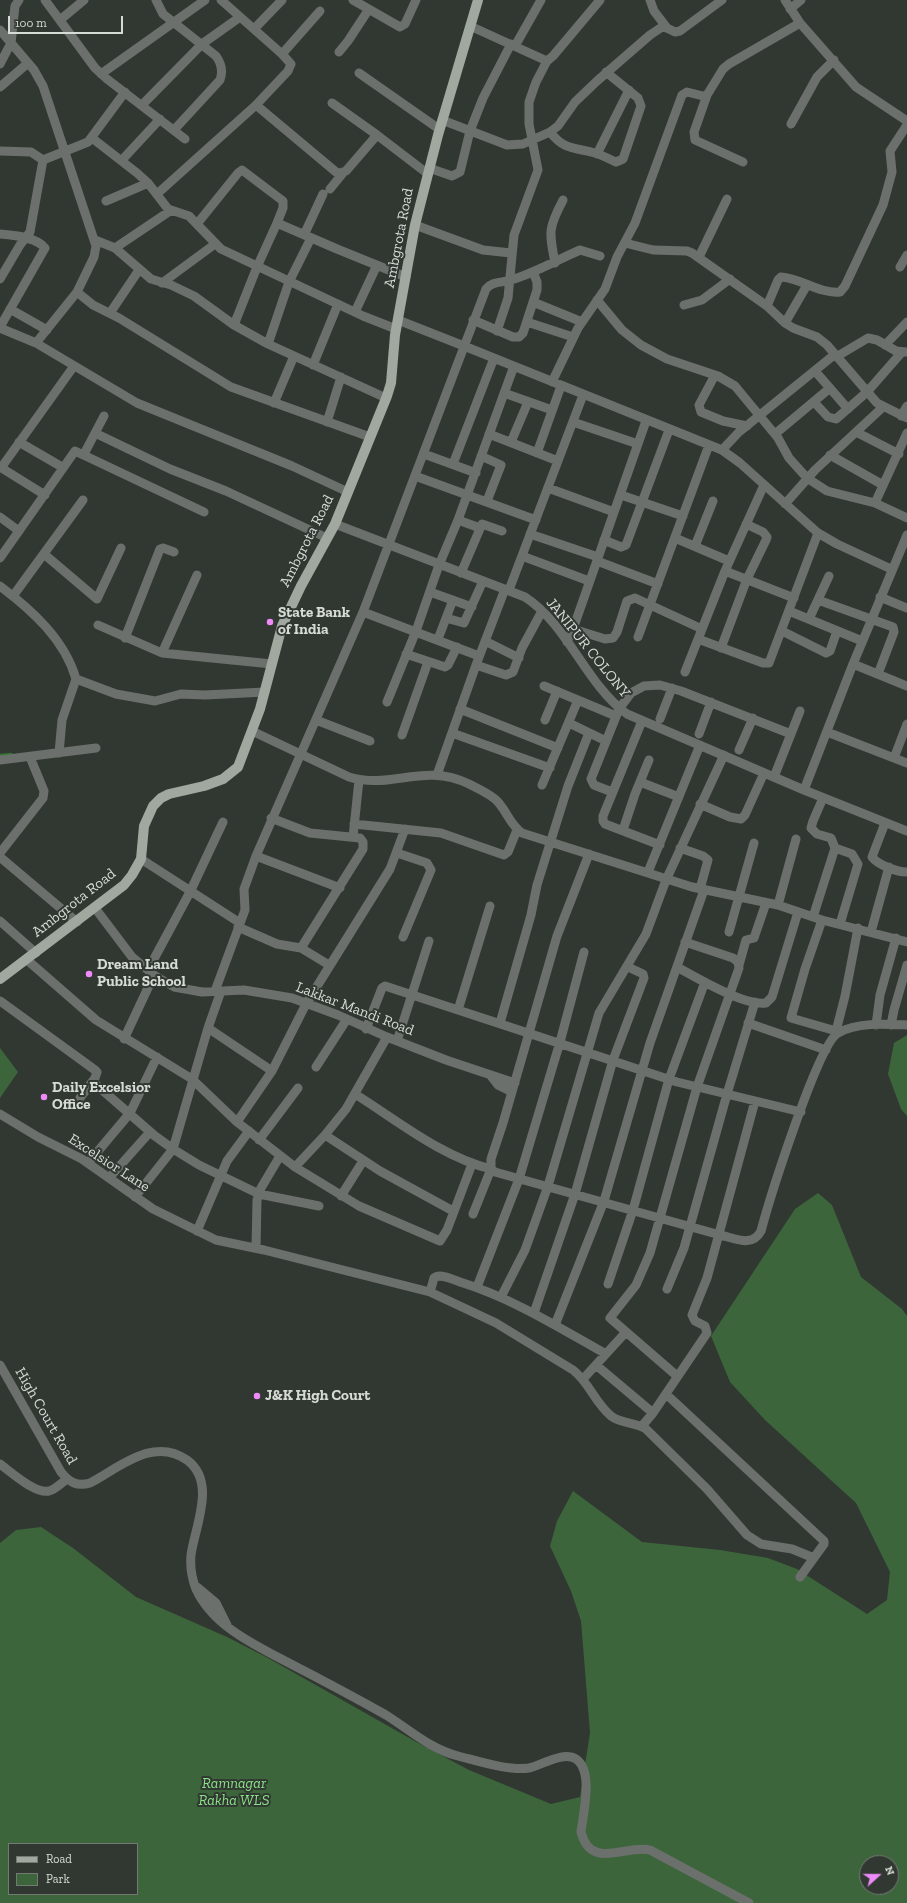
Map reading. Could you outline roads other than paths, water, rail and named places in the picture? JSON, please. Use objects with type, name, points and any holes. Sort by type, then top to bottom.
[{"type":"main road","name":"Ambgrota Road","points":[[1,978],[124,885],[132,875],[140,859],[144,826],[153,806],[161,798],[169,794],[204,786],[223,779],[238,767],[265,692],[279,634],[287,613],[335,524],[390,386],[397,325],[415,225],[441,125],[478,0]]},
{"type":"street","points":[[0,64],[11,43],[15,6],[19,0]]},
{"type":"street","points":[[45,0],[101,74],[185,140]]},
{"type":"street","points":[[60,20],[84,0]]},
{"type":"street","points":[[156,0],[160,10],[218,59],[221,77],[174,130]]},
{"type":"street","points":[[101,74],[205,0]]},
{"type":"street","points":[[157,194],[256,105],[290,67],[289,60],[221,0]]},
{"type":"street","points":[[254,29],[282,0]]},
{"type":"street","points":[[354,0],[400,27],[405,24],[416,0]]},
{"type":"street","points":[[332,103],[429,171],[452,176],[458,174],[463,164],[470,131],[483,98],[541,0]]},
{"type":"street","points":[[497,330],[508,298],[508,281],[517,224],[538,170],[528,119],[529,102],[536,82],[547,61],[553,56],[600,0]]},
{"type":"street","points":[[650,0],[654,11],[672,32],[680,31],[722,0]]},
{"type":"street","points":[[785,0],[800,24],[834,60],[856,87],[907,121]]},
{"type":"street","points":[[790,9],[801,0]]},
{"type":"street","points":[[339,52],[369,9]]},
{"type":"street","points":[[282,54],[320,11]]},
{"type":"street","points":[[142,105],[202,44],[240,16]]},
{"type":"street","points":[[743,162],[695,140],[694,132],[707,95],[723,70],[729,64],[800,24]]},
{"type":"street","points":[[470,26],[547,61]]},
{"type":"street","points":[[359,73],[441,125],[470,131],[507,145],[523,144],[550,132],[561,124],[575,102],[606,72],[650,35],[662,27],[667,28]]},
{"type":"street","points":[[0,30],[28,63],[43,86],[94,240],[96,252],[77,292],[48,330],[36,343]]},
{"type":"street","points":[[791,124],[817,77],[834,60]]},
{"type":"street","points":[[0,87],[28,63]]},
{"type":"street","points":[[550,132],[563,145],[597,154],[616,162],[621,161],[642,106],[640,100],[606,72]]},
{"type":"street","points":[[597,154],[629,90]]},
{"type":"street","points":[[44,160],[83,145],[92,138],[125,92]]},
{"type":"street","points":[[537,453],[552,410],[557,384],[573,337],[607,284],[617,257],[625,243],[643,202],[682,95],[690,92],[703,96],[707,95]]},
{"type":"street","points":[[256,105],[336,172],[343,173]]},
{"type":"street","points":[[122,160],[160,119]]},
{"type":"street","points":[[767,306],[779,278],[784,277],[806,285],[838,292],[845,286],[883,205],[892,172],[890,151],[907,125]]},
{"type":"street","points":[[268,344],[289,282],[326,192],[377,134]]},
{"type":"street","points":[[92,138],[122,160],[148,183],[170,211],[189,216],[215,244],[228,253],[355,312],[464,346],[646,421],[722,450],[740,463],[818,533],[837,544],[891,569]]},
{"type":"street","points":[[0,151],[31,152],[44,160]]},
{"type":"street","points":[[0,279],[20,244],[27,238],[31,229],[44,160]]},
{"type":"street","points":[[197,224],[242,170],[283,202],[284,205],[277,223],[257,267],[234,325]]},
{"type":"street","points":[[106,201],[148,183]]},
{"type":"street","points":[[699,258],[727,199]]},
{"type":"street","points":[[555,263],[550,231],[552,220],[564,200]]},
{"type":"street","points":[[115,248],[170,211]]},
{"type":"street","points":[[277,223],[406,277]]},
{"type":"street","points":[[415,225],[483,250],[512,253]]},
{"type":"street","points":[[0,234],[27,238],[45,248],[0,328],[36,343],[125,396],[149,408],[292,466],[348,492]]},
{"type":"street","points":[[94,240],[115,248],[151,279],[194,296],[234,325],[268,344],[386,398]]},
{"type":"street","points":[[625,243],[663,251],[687,251],[730,279],[767,306],[785,323],[793,328],[817,337],[827,345],[867,392],[883,407],[904,417],[907,406]]},
{"type":"street","points":[[162,283],[215,244]]},
{"type":"street","points":[[135,1197],[172,1149],[218,991],[245,910],[244,889],[256,856],[271,818],[363,612],[424,454],[473,320],[488,286],[533,272],[580,250],[600,256]]},
{"type":"street","points":[[900,267],[907,255]]},
{"type":"street","points":[[355,312],[377,265]]},
{"type":"street","points":[[110,313],[139,270]]},
{"type":"street","points":[[473,320],[513,337],[519,337],[523,333],[537,285],[533,272]]},
{"type":"street","points":[[684,305],[702,300],[730,279]]},
{"type":"street","points":[[785,323],[806,285]]},
{"type":"street","points":[[77,292],[94,305],[110,313],[231,387],[370,437]]},
{"type":"street","points":[[597,300],[622,330],[641,345],[682,366],[715,375],[735,386],[775,434],[789,458],[807,478],[827,491],[875,503],[907,518]]},
{"type":"street","points":[[533,302],[582,322]]},
{"type":"street","points":[[313,365],[338,304]]},
{"type":"street","points":[[10,309],[48,330]]},
{"type":"street","points":[[526,322],[573,337]]},
{"type":"street","points":[[885,345],[907,322]]},
{"type":"street","points":[[722,450],[747,426],[815,371],[835,356],[859,342],[868,338],[877,340],[885,345],[904,352],[867,392],[833,420],[828,417],[814,402]]},
{"type":"street","points":[[274,403],[294,356]]},
{"type":"street","points":[[453,464],[494,358]]},
{"type":"street","points":[[45,495],[1,467],[74,366]]},
{"type":"street","points":[[387,702],[416,631],[439,565],[476,473],[514,366]]},
{"type":"street","points":[[815,371],[848,409]]},
{"type":"street","points":[[715,375],[699,405],[701,412],[724,421],[747,426]]},
{"type":"street","points":[[327,422],[341,377]]},
{"type":"street","points":[[775,434],[830,388]]},
{"type":"street","points":[[504,394],[552,410]]},
{"type":"street","points":[[437,775],[484,641],[522,556],[583,395]]},
{"type":"street","points":[[510,442],[528,402]]},
{"type":"street","points":[[785,504],[807,478],[883,407]]},
{"type":"street","points":[[84,454],[104,416]]},
{"type":"street","points":[[567,642],[621,495],[646,421]]},
{"type":"street","points":[[573,422],[638,444]]},
{"type":"street","points":[[604,540],[621,547],[626,544],[669,430]]},
{"type":"street","points":[[856,432],[899,454]]},
{"type":"street","points":[[95,433],[170,469],[226,491],[328,538]]},
{"type":"street","points":[[875,503],[899,454],[907,433]]},
{"type":"street","points":[[489,434],[558,461]]},
{"type":"street","points":[[19,442],[62,467]]},
{"type":"street","points":[[638,637],[709,445]]},
{"type":"street","points":[[0,558],[45,495],[73,451],[84,454],[204,512]]},
{"type":"street","points":[[424,454],[476,473]]},
{"type":"street","points":[[481,456],[502,465],[487,501]]},
{"type":"street","points":[[830,456],[883,485]]},
{"type":"street","points":[[415,476],[536,520]]},
{"type":"street","points":[[685,672],[725,571],[764,485]]},
{"type":"street","points":[[548,488],[614,512]]},
{"type":"street","points":[[621,495],[683,516]]},
{"type":"street","points":[[13,596],[83,500]]},
{"type":"street","points":[[695,546],[713,501]]},
{"type":"street","points":[[0,517],[19,531]]},
{"type":"street","points":[[458,520],[480,528]]},
{"type":"street","name":"JANIPUR COLONY","points":[[335,524],[390,544],[439,565],[507,589],[524,597],[542,611],[567,642],[618,712],[724,755],[823,798],[907,831]]},
{"type":"street","points":[[461,573],[483,524],[502,531]]},
{"type":"street","points":[[721,648],[747,579],[767,537],[763,532],[746,524]]},
{"type":"street","points":[[698,639],[767,664],[772,659],[818,533]]},
{"type":"street","points":[[530,534],[658,584]]},
{"type":"street","points":[[804,790],[891,569],[907,535]]},
{"type":"street","points":[[675,538],[730,561]]},
{"type":"street","points":[[44,554],[97,599],[121,548]]},
{"type":"street","points":[[125,638],[160,549],[163,548],[174,552]]},
{"type":"street","points":[[522,556],[589,581]]},
{"type":"street","points":[[725,571],[794,598]]},
{"type":"street","points":[[162,653],[197,575]]},
{"type":"street","points":[[809,619],[829,576]]},
{"type":"street","points":[[446,618],[464,624],[483,581]]},
{"type":"street","points":[[0,586],[30,611],[56,640],[69,660],[76,679],[62,720],[59,753]]},
{"type":"street","points":[[430,592],[472,607]]},
{"type":"street","points":[[880,597],[907,608]]},
{"type":"street","points":[[573,629],[610,639],[617,632],[629,599],[635,598],[649,606],[702,629]]},
{"type":"street","points":[[438,639],[453,600]]},
{"type":"street","points":[[818,600],[891,626],[894,630],[878,674]]},
{"type":"street","points":[[476,665],[500,674],[510,674],[516,668],[524,642],[542,611]]},
{"type":"street","points":[[789,611],[862,641]]},
{"type":"street","points":[[363,612],[438,639],[479,656]]},
{"type":"street","points":[[98,625],[162,653],[272,664]]},
{"type":"street","points":[[782,632],[826,653],[830,651],[837,630]]},
{"type":"street","points":[[484,641],[519,658]]},
{"type":"street","points":[[406,654],[445,667],[448,665],[457,647]]},
{"type":"street","points":[[402,735],[428,662]]},
{"type":"street","points":[[853,664],[907,686]]},
{"type":"street","points":[[76,679],[116,694],[155,701],[181,694],[205,695],[265,692]]},
{"type":"street","points":[[612,792],[594,785],[591,779],[618,712],[631,693],[637,689],[660,685],[672,688],[753,718],[791,734]]},
{"type":"street","points":[[544,686],[578,700],[618,712]]},
{"type":"street","points":[[660,719],[672,688]]},
{"type":"street","points":[[545,720],[557,691]]},
{"type":"street","points":[[542,785],[578,700]]},
{"type":"street","points":[[699,734],[711,702]]},
{"type":"street","points":[[460,709],[558,748]]},
{"type":"street","points":[[774,777],[800,711]]},
{"type":"street","points":[[739,750],[753,718]]},
{"type":"street","points":[[316,720],[370,741]]},
{"type":"street","points":[[642,721],[612,792],[602,822],[660,845]]},
{"type":"street","points":[[568,723],[606,741]]},
{"type":"street","points":[[894,758],[907,724]]},
{"type":"street","points":[[252,731],[349,777],[359,780],[379,781],[419,775],[437,775],[457,779],[492,797],[501,806],[517,830],[648,872],[666,880],[702,890],[766,902],[822,920],[907,941]]},
{"type":"street","points":[[827,732],[907,763]]},
{"type":"street","points":[[452,733],[550,768]]},
{"type":"street","points":[[500,1023],[531,914],[535,892],[552,842],[568,786],[589,733]]},
{"type":"street","points":[[648,872],[700,745]]},
{"type":"street","points":[[0,760],[96,748]]},
{"type":"street","points":[[501,1296],[525,1250],[548,1186],[599,1013],[628,967],[646,934],[666,880],[724,755]]},
{"type":"street","points":[[0,852],[43,798],[44,791],[30,757]]},
{"type":"street","points":[[623,830],[649,760]]},
{"type":"street","points":[[700,804],[730,817],[741,819],[745,815],[764,773]]},
{"type":"street","points":[[353,837],[359,780]]},
{"type":"street","points":[[640,782],[679,796]]},
{"type":"street","points":[[813,916],[835,848],[831,838],[817,834],[811,828],[812,821],[823,798]]},
{"type":"street","points":[[271,818],[310,834],[360,838],[364,846],[340,888],[301,948]]},
{"type":"street","points":[[124,1039],[151,972],[223,822]]},
{"type":"street","points":[[886,823],[872,857],[875,861],[907,872]]},
{"type":"street","points":[[354,824],[442,833],[504,855],[508,852],[517,830]]},
{"type":"street","points":[[237,1122],[272,1071],[306,1004],[386,876],[397,853],[405,829]]},
{"type":"street","points":[[778,906],[796,838]]},
{"type":"street","points":[[728,932],[754,843]]},
{"type":"street","points":[[555,1325],[604,1201],[642,1070],[702,890],[708,860],[703,856],[680,848]]},
{"type":"street","points":[[835,848],[852,854],[858,864],[840,924]]},
{"type":"street","points":[[397,853],[427,863],[431,870],[403,937]]},
{"type":"street","points":[[473,1214],[491,1169],[491,1159],[530,1033],[559,932],[589,854]]},
{"type":"street","points":[[256,856],[340,888]]},
{"type":"street","points":[[0,857],[77,922]]},
{"type":"street","points":[[140,859],[239,925],[277,944],[301,948],[329,965]]},
{"type":"street","points":[[871,932],[889,867]]},
{"type":"street","points":[[677,1376],[612,1321],[611,1317],[632,1291],[650,1253],[662,1218],[697,1087],[731,994],[745,942],[747,939],[754,938],[766,902]]},
{"type":"street","points":[[458,1010],[490,906]]},
{"type":"street","name":"Lakkar Mandi Road","points":[[95,908],[124,948],[151,972],[174,987],[188,991],[254,991],[278,995],[347,1019],[397,1041],[491,1076],[515,1083]]},
{"type":"street","points":[[677,967],[731,994],[755,1002],[766,1003],[772,998],[798,912]]},
{"type":"street","points":[[822,920],[791,1017],[794,1020],[835,1033],[860,1026],[892,1024],[907,1025]]},
{"type":"street","points":[[0,921],[36,953]]},
{"type":"street","points":[[355,1094],[428,1140],[472,1164],[519,1179],[604,1201],[745,1242],[751,1241],[760,1234],[784,1155],[826,1050],[835,1033],[845,996],[858,928]]},
{"type":"street","points":[[876,1025],[880,995],[896,938]]},
{"type":"street","points":[[397,1041],[429,941]]},
{"type":"street","points":[[685,942],[733,958],[739,965]]},
{"type":"street","points":[[477,1287],[519,1179],[560,1042],[584,952]]},
{"type":"street","points":[[26,959],[79,1008],[124,1039],[192,1079],[237,1122],[280,1156],[295,1167],[359,1206],[440,1241],[447,1230],[472,1164]]},
{"type":"street","points":[[892,1024],[894,1010],[907,965]]},
{"type":"street","points":[[534,1313],[576,1194],[613,1060],[644,978],[643,974],[628,967]]},
{"type":"street","points":[[608,1284],[633,1210],[669,1079],[705,982]]},
{"type":"street","points":[[366,1028],[383,986],[388,986],[412,996],[560,1042],[669,1079],[801,1112]]},
{"type":"street","points":[[0,1001],[95,1070],[97,1075],[80,1098]]},
{"type":"street","points":[[667,1289],[678,1265],[690,1226],[726,1094],[755,1002]]},
{"type":"street","points":[[316,1067],[347,1019]]},
{"type":"street","points":[[748,1022],[826,1050]]},
{"type":"street","points":[[208,1028],[272,1071]]},
{"type":"street","points":[[295,1167],[325,1135],[355,1094],[387,1037]]},
{"type":"street","points":[[88,1163],[130,1113],[156,1057]]},
{"type":"street","points":[[491,1076],[498,1085],[512,1092]]},
{"type":"street","points":[[93,1082],[150,1132],[172,1149],[220,1176],[258,1194],[319,1206]]},
{"type":"street","points":[[260,1140],[298,1088]]},
{"type":"street","points":[[755,1101],[720,1235],[704,1288],[692,1315],[695,1321],[705,1326],[707,1333],[666,1394],[642,1426],[707,1489],[747,1535],[761,1544],[792,1549],[814,1558]]},
{"type":"street","name":"Excelsior Lane","points":[[0,1114],[38,1137],[69,1151],[153,1209],[200,1233],[226,1243],[256,1248],[430,1292],[496,1323],[573,1370],[583,1379],[610,1415],[621,1421],[642,1426]]},
{"type":"street","points":[[200,1233],[220,1176],[230,1156],[249,1131]]},
{"type":"street","points":[[108,1178],[150,1132]]},
{"type":"street","points":[[325,1135],[363,1161],[453,1211]]},
{"type":"street","points":[[256,1248],[256,1208],[258,1194],[280,1156]]},
{"type":"street","points":[[341,1196],[363,1161]]},
{"type":"street","points":[[430,1292],[434,1278],[438,1275],[477,1287],[501,1296],[534,1313],[606,1354]]},
{"type":"street","points":[[583,1379],[626,1332]]},
{"type":"street","points":[[596,1364],[652,1413]]},
{"type":"street","name":"High Court Road","points":[[0,1365],[67,1479],[75,1484],[82,1485],[99,1478],[136,1456],[150,1452],[166,1451],[187,1460],[201,1476],[203,1489],[191,1557],[192,1576],[196,1587],[216,1603],[228,1626],[271,1654],[388,1716],[440,1751],[512,1768],[532,1767],[563,1757],[576,1759],[582,1765],[586,1778],[581,1832],[583,1839],[590,1848],[603,1854],[642,1848],[650,1850],[749,1903]]},
{"type":"street","points":[[666,1394],[824,1541],[824,1544],[800,1577]]},
{"type":"street","points":[[0,1464],[26,1483],[42,1491],[54,1489],[67,1479]]},
{"type":"waterway","points":[[0,755],[11,754]]},
{"type":"place","name":"State Bank of India","points":[[270,622]]},
{"type":"place","name":"Dream Land Public School","points":[[89,974]]},
{"type":"place","name":"Daily Excelsior Office","points":[[44,1097]]},
{"type":"place","name":"J&K High Court","points":[[257,1396]]},
{"type":"park label","name":"Ramnagar Rakha WLS","points":[[234,1792]]}]
